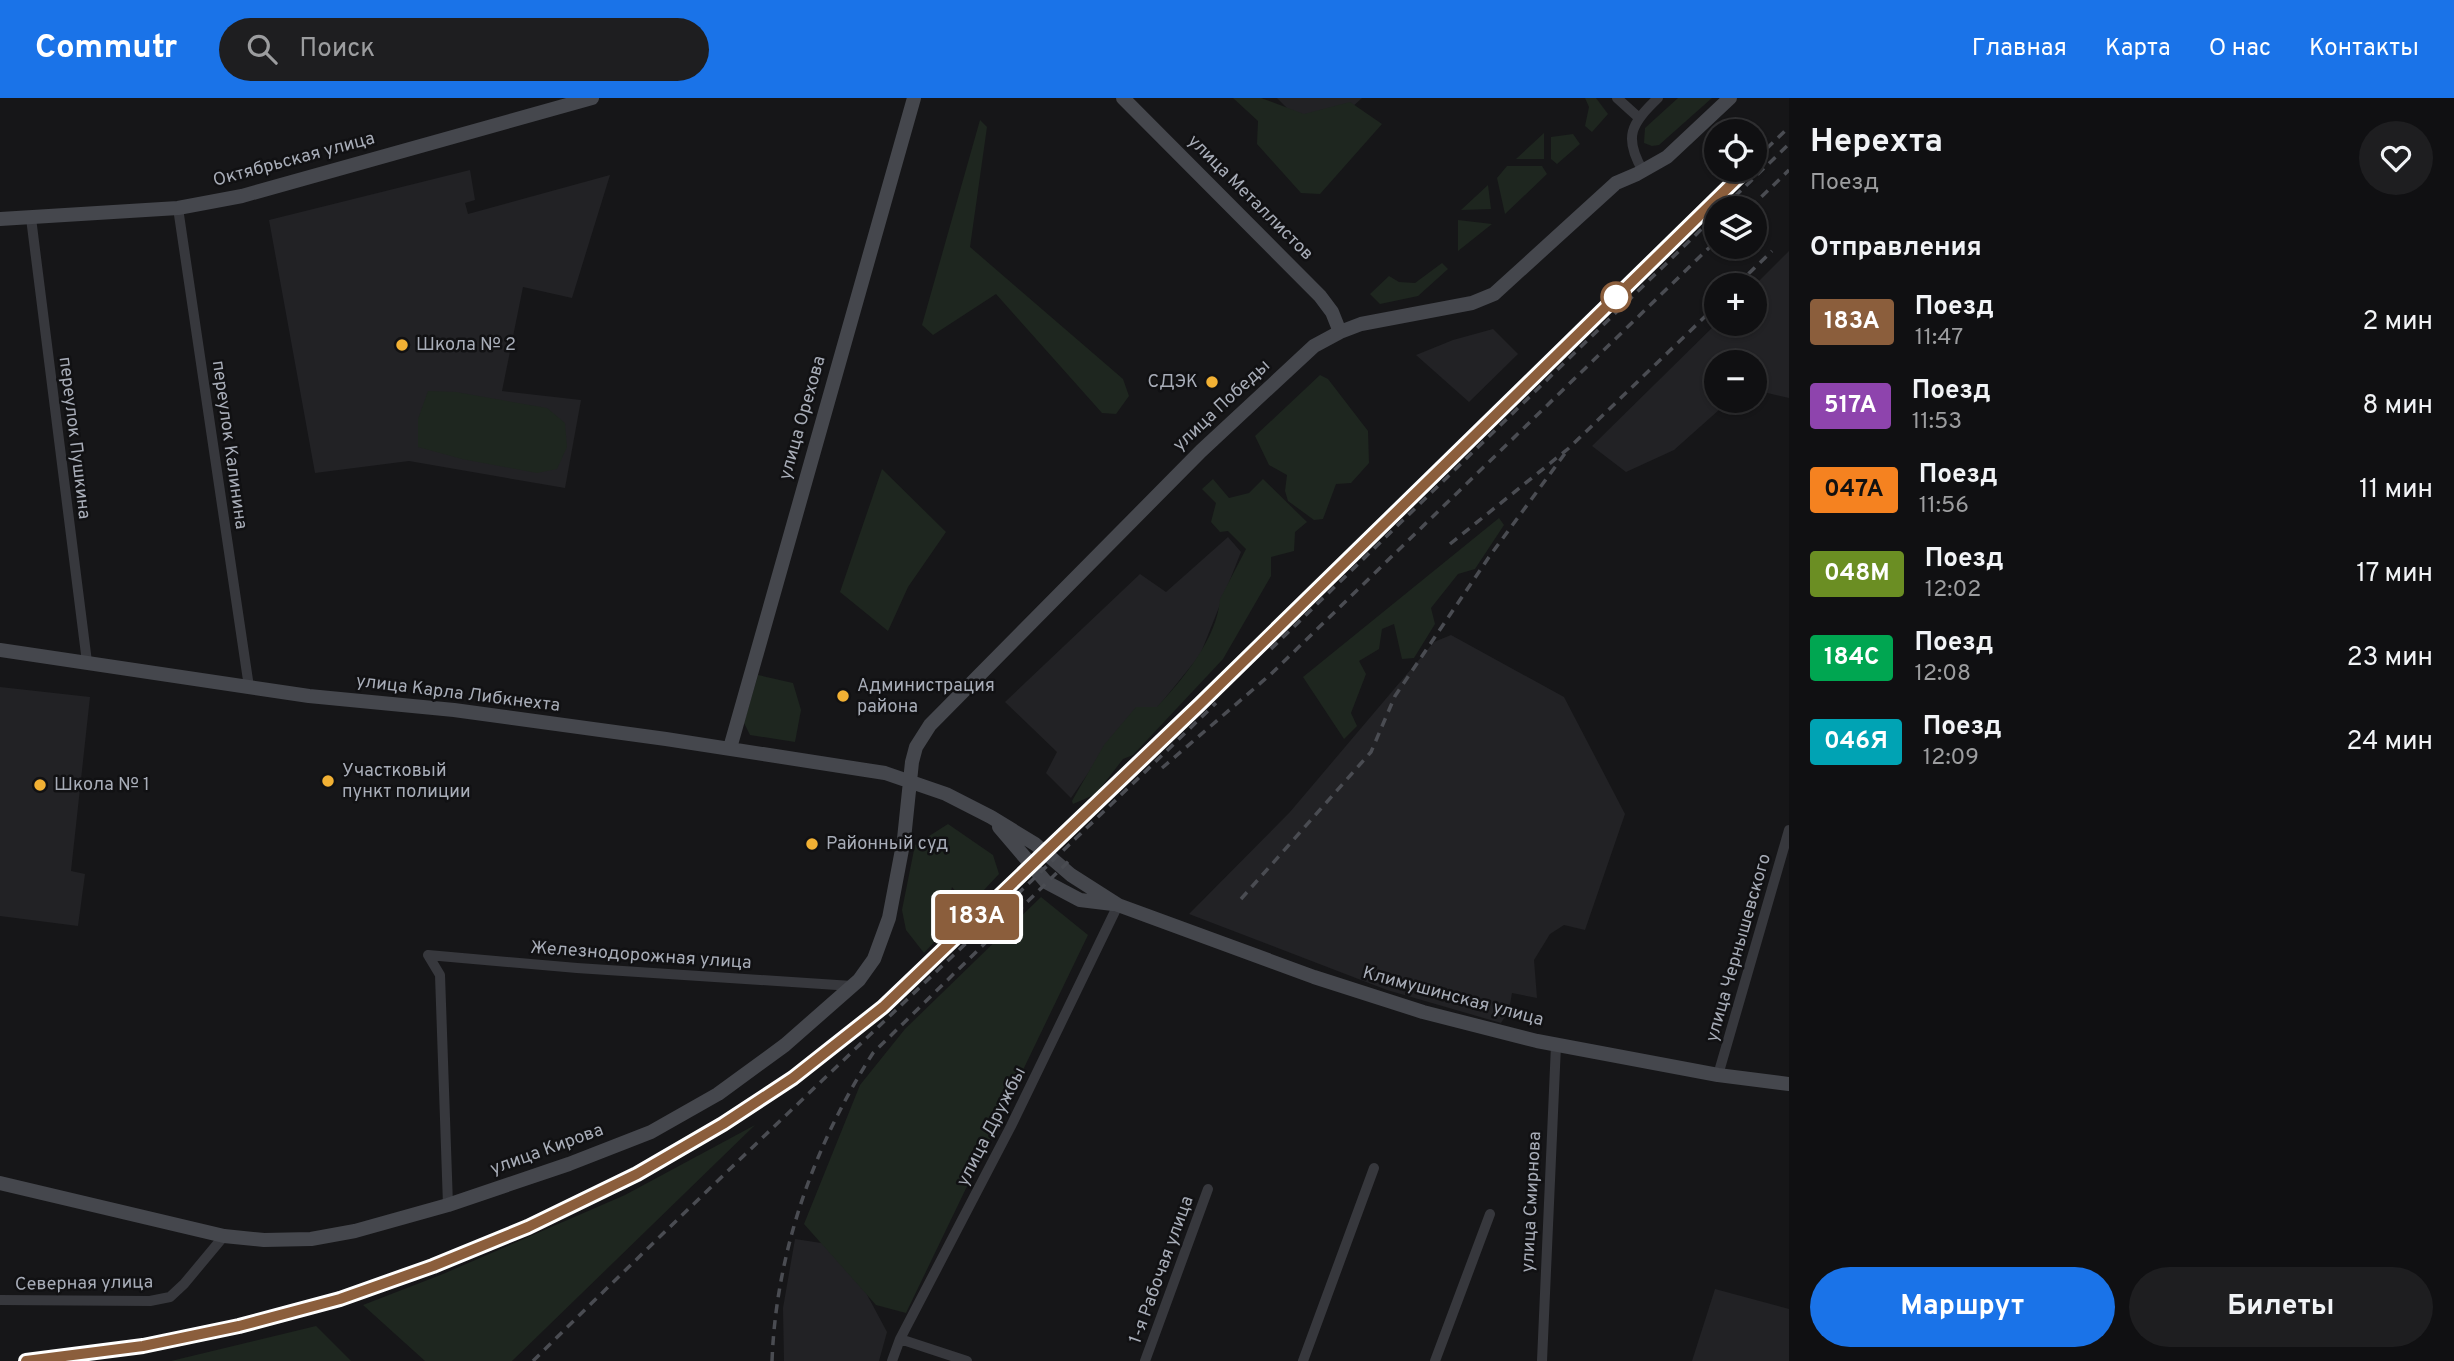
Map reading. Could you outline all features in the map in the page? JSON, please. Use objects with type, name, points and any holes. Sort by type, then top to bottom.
[{"type":"street","name":"Октябрьская улица","points":[[0,219],[178,208],[242,196],[592,98]]},
{"type":"street","name":"улица Орехова","points":[[730,748],[914,98]]},
{"type":"street","name":"улица Металлистов","points":[[1123,98],[1320,296],[1332,312],[1340,332]]},
{"type":"street","points":[[1617,98],[1638,117]]},
{"type":"street","points":[[1643,171],[1632,153],[1633,131],[1638,117],[1658,98]]},
{"type":"street","name":"улица Победы","points":[[911,781],[916,747],[945,707],[1201,451],[1314,346],[1361,324],[1472,303],[1494,293],[1616,183],[1667,157],[1731,98]]},
{"type":"street","name":"переулок Калинина","points":[[178,208],[249,687]]},
{"type":"street","name":"переулок Пушкина","points":[[31,218],[87,662]]},
{"type":"street","name":"улица Карла Либкнехта","points":[[0,650],[332,699],[454,710],[730,748],[857,771],[886,773],[911,781]]},
{"type":"street","name":"Климушинская улица","points":[[911,781],[946,794],[991,817],[1035,844],[1071,875],[1118,905],[1314,977],[1423,1012],[1556,1045],[1718,1075],[1789,1084]]},
{"type":"street","name":"улица Кирова","points":[[0,1183],[224,1236],[264,1240],[311,1239],[355,1231],[448,1205],[569,1164],[651,1132],[718,1094],[785,1045],[852,986],[874,959],[889,918],[904,839],[911,781]]},
{"type":"street","name":"Климушинская улица","points":[[991,817],[1046,881],[1080,900],[1118,905]]},
{"type":"street","name":"улица Чернышевского","points":[[1718,1075],[1784,869],[1789,830]]},
{"type":"street","name":"улица Дружбы","points":[[892,1361],[900,1339],[1011,1126],[1118,905]]},
{"type":"street","name":"Железнодорожная улица","points":[[448,1205],[440,975],[428,956],[852,986]]},
{"type":"street","name":"улица Смирнова","points":[[1542,1361],[1556,1045]]},
{"type":"street","points":[[1303,1361],[1374,1168]]},
{"type":"street","name":"1-я Рабочая улица","points":[[1145,1361],[1208,1189]]},
{"type":"street","points":[[1435,1361],[1490,1214]]},
{"type":"street","name":"Северная улица","points":[[0,1300],[150,1301],[170,1297],[224,1236]]},
{"type":"street","points":[[900,1339],[967,1361]]},
{"type":"shaded area","points":[[1233,98],[1261,98],[1304,114],[1350,102],[1382,124],[1320,194],[1301,193],[1257,144],[1258,121]]},
{"type":"shaded area","points":[[1277,98],[1362,98],[1336,122],[1291,122],[1287,108]]},
{"type":"shaded area","points":[[1585,98],[1596,98],[1608,114],[1592,132],[1585,126],[1589,107]]},
{"type":"shaded area","points":[[1678,98],[1712,98],[1659,145],[1644,143],[1645,128]]},
{"type":"shaded area","points":[[980,120],[987,127],[970,247],[1123,379],[1129,396],[1116,414],[1102,413],[996,294],[933,335],[922,325]]},
{"type":"shaded area","points":[[1544,133],[1544,159],[1516,159]]},
{"type":"shaded area","points":[[1573,134],[1580,144],[1557,164],[1551,159],[1551,137]]},
{"type":"shaded area","points":[[1507,166],[1542,166],[1547,174],[1505,214],[1497,178]]},
{"type":"shaded area","name":"Школа № 2","points":[[470,170],[475,200],[465,203],[468,214],[610,175],[572,298],[523,287],[502,391],[581,400],[565,488],[409,461],[315,473],[269,220]]},
{"type":"shaded area","points":[[1488,185],[1491,209],[1461,210]]},
{"type":"shaded area","points":[[1458,220],[1492,224],[1458,251]]},
{"type":"shaded area","points":[[1789,251],[1789,398],[1767,393],[1767,350],[1704,350],[1704,413],[1716,413],[1674,450],[1626,472],[1592,446],[1704,336],[1767,336],[1767,273]]},
{"type":"shaded area","points":[[1442,263],[1448,269],[1418,296],[1380,304],[1370,294],[1389,276],[1399,282],[1415,283]]},
{"type":"shaded area","points":[[1493,329],[1518,354],[1469,402],[1416,355],[1453,340]]},
{"type":"shaded area","points":[[1320,375],[1328,379],[1368,431],[1369,463],[1351,483],[1336,484],[1323,519],[1314,520],[1288,501],[1285,491],[1287,475],[1269,465],[1255,436]]},
{"type":"shaded area","points":[[428,391],[456,392],[547,408],[565,423],[567,447],[557,469],[537,473],[462,459],[418,447],[418,419]]},
{"type":"shaded area","points":[[882,469],[946,532],[908,587],[888,631],[840,592]]},
{"type":"shaded area","points":[[1213,479],[1229,498],[1249,493],[1263,479],[1307,522],[1295,532],[1294,551],[1271,557],[1271,576],[1223,659],[1133,755],[1123,759],[1096,794],[1073,804],[1072,801],[1104,745],[1136,707],[1157,707],[1188,671],[1213,629],[1220,599],[1246,549],[1228,531],[1220,532],[1211,522],[1216,503],[1202,489]]},
{"type":"shaded area","points":[[1499,518],[1504,525],[1475,569],[1458,574],[1431,608],[1435,624],[1414,658],[1402,659],[1394,624],[1382,629],[1379,649],[1359,661],[1366,674],[1351,713],[1357,726],[1344,739],[1303,677]]},
{"type":"shaded area","points":[[1228,537],[1241,552],[1200,655],[1157,708],[1096,762],[1071,798],[1046,773],[1057,752],[1005,702],[1140,574],[1166,592]]},
{"type":"shaded area","points":[[1451,635],[1564,697],[1625,814],[1585,930],[1564,925],[1550,934],[1534,960],[1537,998],[1512,993],[1509,1010],[1501,1023],[1387,990],[1189,914],[1290,812],[1434,642]]},
{"type":"shaded area","points":[[758,675],[793,683],[801,710],[795,742],[750,735],[744,723]]},
{"type":"shaded area","name":"Школа № 1","points":[[0,687],[90,697],[71,871],[85,874],[78,926],[0,916]]},
{"type":"shaded area","points":[[948,824],[993,855],[999,874],[968,907],[952,887],[944,916],[950,925],[924,953],[906,930],[902,910],[915,845]]},
{"type":"shaded area","points":[[1041,897],[1088,935],[906,1313],[876,1305],[804,1224],[860,1085],[905,1029]]},
{"type":"shaded area","points":[[755,1125],[512,1361],[425,1361],[363,1305],[443,1274],[625,1195]]},
{"type":"shaded area","points":[[795,1239],[841,1246],[887,1332],[879,1361],[784,1361],[783,1308]]},
{"type":"shaded area","points":[[1715,1289],[1789,1309],[1789,1361],[1692,1361]]},
{"type":"shaded area","points":[[316,1326],[351,1361],[171,1361]]},
{"type":"railway","points":[[1767,148],[1789,127]]},
{"type":"railway","points":[[1735,196],[1789,144]]},
{"type":"railway","points":[[1762,196],[1789,170]]},
{"type":"railway","points":[[26,1361],[143,1346],[239,1326],[340,1299],[433,1266],[528,1227],[637,1174],[793,1078],[883,1007],[1200,704],[1734,182]]},
{"type":"railway","points":[[1271,649],[1704,227]]},
{"type":"railway","points":[[1749,273],[1772,251]]},
{"type":"railway","points":[[1162,768],[1271,674],[1704,253]]},
{"type":"railway","points":[[1450,544],[1569,448],[1704,318]]},
{"type":"railway","points":[[1241,899],[1371,752],[1395,696],[1489,557],[1569,448]]},
{"type":"railway","points":[[533,1361],[1216,703]]},
{"type":"railway","points":[[772,1361],[775,1320],[790,1240],[816,1162],[852,1088],[873,1053],[1072,858]]},
{"type":"train","name":"183А","points":[[26,1361],[143,1346],[239,1326],[340,1299],[433,1266],[528,1227],[637,1174],[723,1124],[793,1078],[883,1007],[1200,704],[1734,182]]},
{"type":"place","name":"Школа № 2","points":[[402,345]]},
{"type":"place","name":"СДЭК","points":[[1212,382]]},
{"type":"place","name":"Администрация района","points":[[843,696]]},
{"type":"place","name":"Участковый пункт полиции","points":[[328,781]]},
{"type":"place","name":"Школа № 1","points":[[40,785]]},
{"type":"place","name":"Районный суд","points":[[812,844]]}]
